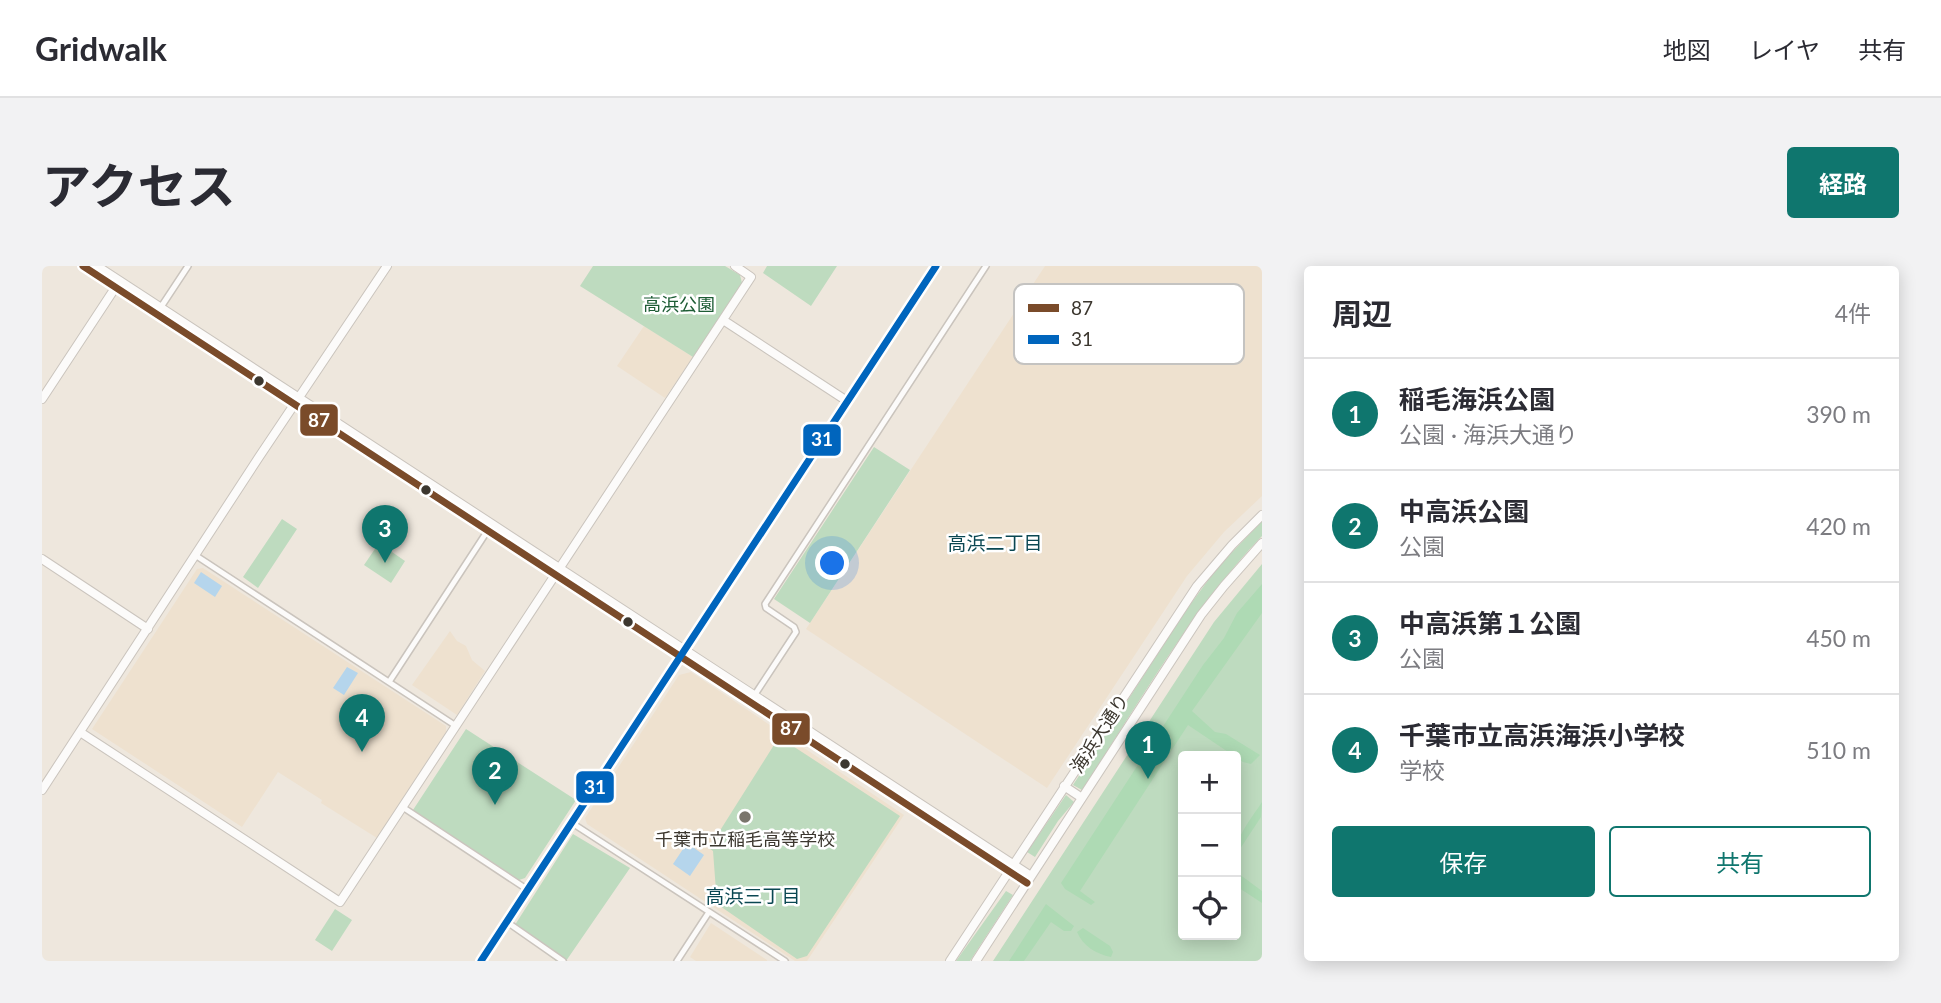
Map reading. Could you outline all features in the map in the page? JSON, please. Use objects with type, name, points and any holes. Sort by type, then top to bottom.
[{"type":"street","points":[[83,266],[118,284]]},
{"type":"street","points":[[97,266],[158,311],[1011,868]]},
{"type":"street","points":[[158,311],[188,266]]},
{"type":"street","points":[[42,790],[387,266]]},
{"type":"street","points":[[80,732],[340,902],[751,277],[735,266]]},
{"type":"street","points":[[481,961],[936,266]]},
{"type":"street","points":[[754,696],[796,632],[794,627],[766,608],[765,604],[986,266]]},
{"type":"street","points":[[42,399],[118,284]]},
{"type":"street","points":[[723,320],[847,401]]},
{"type":"street","points":[[297,402],[488,530],[558,572]]},
{"type":"street","name":"海浜大通り","points":[[950,961],[1198,586],[1232,545],[1262,515]]},
{"type":"street","points":[[389,682],[488,530]]},
{"type":"street","name":"海浜大通り","points":[[976,961],[1201,615],[1262,543]]},
{"type":"street","points":[[195,555],[456,726]]},
{"type":"street","points":[[42,559],[148,629]]},
{"type":"street","points":[[683,654],[754,696],[1029,880]]},
{"type":"street","points":[[1064,786],[1082,798]]},
{"type":"street","points":[[404,808],[528,890]]},
{"type":"street","points":[[572,823],[785,961]]},
{"type":"street","points":[[677,961],[709,912]]},
{"type":"street","points":[[506,922],[563,961]]},
{"type":"shaded area","points":[[1045,266],[1262,266],[1262,496],[1224,532],[1187,576],[1047,788],[806,629],[1014,313],[1014,364],[1244,364],[1244,284],[1033,284]]},
{"type":"shaded area","points":[[644,326],[693,357],[665,398],[617,366]]},
{"type":"shaded area","points":[[203,568],[446,726],[446,732],[377,838],[278,772],[242,827],[92,729],[197,569]]},
{"type":"shaded area","points":[[450,631],[457,641],[466,646],[472,660],[485,671],[457,715],[412,685]]},
{"type":"shaded area","name":"千葉市立稲毛高等学校","points":[[691,672],[904,815],[807,961],[795,961],[587,824],[585,818],[679,675]]},
{"type":"shaded area","points":[[711,923],[767,961],[696,961],[690,957]]},
{"type":"green space","name":"高浜公園","points":[[593,266],[725,266],[740,275],[742,283],[693,357],[580,286]]},
{"type":"green space","points":[[767,266],[837,266],[811,306],[763,273]]},
{"type":"green space","points":[[874,447],[910,470],[810,623],[774,599]]},
{"type":"green space","points":[[282,519],[297,529],[258,588],[243,577]]},
{"type":"green space","points":[[1262,521],[1262,536],[1188,627],[1082,790],[1073,785],[1184,613],[1217,568]]},
{"type":"green space","points":[[379,543],[405,561],[391,583],[364,565]]},
{"type":"green space","points":[[1262,564],[1262,961],[993,961],[1214,622]]},
{"type":"green space","points":[[1262,584],[1262,613],[1192,711],[1215,732],[1226,734],[1260,755],[1251,764],[1243,762],[1241,751],[1227,751],[1188,725],[1080,891],[1095,902],[1091,905],[1065,889],[1061,883],[1203,665],[1224,638],[1237,613]]},
{"type":"green space","points":[[466,729],[576,800],[525,878],[519,880],[413,810]]},
{"type":"green space","points":[[779,737],[900,816],[807,956],[797,959],[717,904],[713,851],[709,848]]},
{"type":"green space","points":[[1066,795],[1074,802],[1035,857],[1027,852]]},
{"type":"green space","points":[[1262,802],[1261,817],[1241,847],[1241,834]]},
{"type":"green space","points":[[573,834],[630,868],[566,961],[556,961],[513,928]]},
{"type":"green space","points":[[1241,875],[1262,891],[1262,903],[1241,889]]},
{"type":"green space","points":[[1006,891],[1013,895],[970,961],[956,961]]},
{"type":"green space","points":[[1046,904],[1074,926],[1071,931],[1064,931],[1051,922],[1024,961],[1009,961]]},
{"type":"green space","points":[[335,909],[352,920],[332,951],[315,940]]},
{"type":"green space","points":[[1083,928],[1110,946],[1113,952],[1111,957],[1086,945],[1077,932]]},
{"type":"water","points":[[201,572],[222,586],[215,597],[194,583]]},
{"type":"water","points":[[347,667],[358,673],[344,695],[333,688]]},
{"type":"water","points":[[687,843],[704,855],[690,876],[673,864]]},
{"type":"transit line","name":"87","points":[[83,266],[1027,883]]},
{"type":"transit line","name":"31","points":[[481,961],[936,266]]},
{"type":"place","name":"中高浜第１公園","points":[[385,563]]},
{"type":"place","name":"千葉市立高浜海浜小学校","points":[[362,752]]},
{"type":"place","name":"稲毛海浜公園","points":[[1148,779]]},
{"type":"place","name":"中高浜公園","points":[[495,805]]},
{"type":"place","name":"千葉市立稲毛高等学校","points":[[745,817]]},
{"type":"district","name":"高浜二丁目","points":[[995,542]]},
{"type":"district","name":"高浜三丁目","points":[[753,895]]}]
